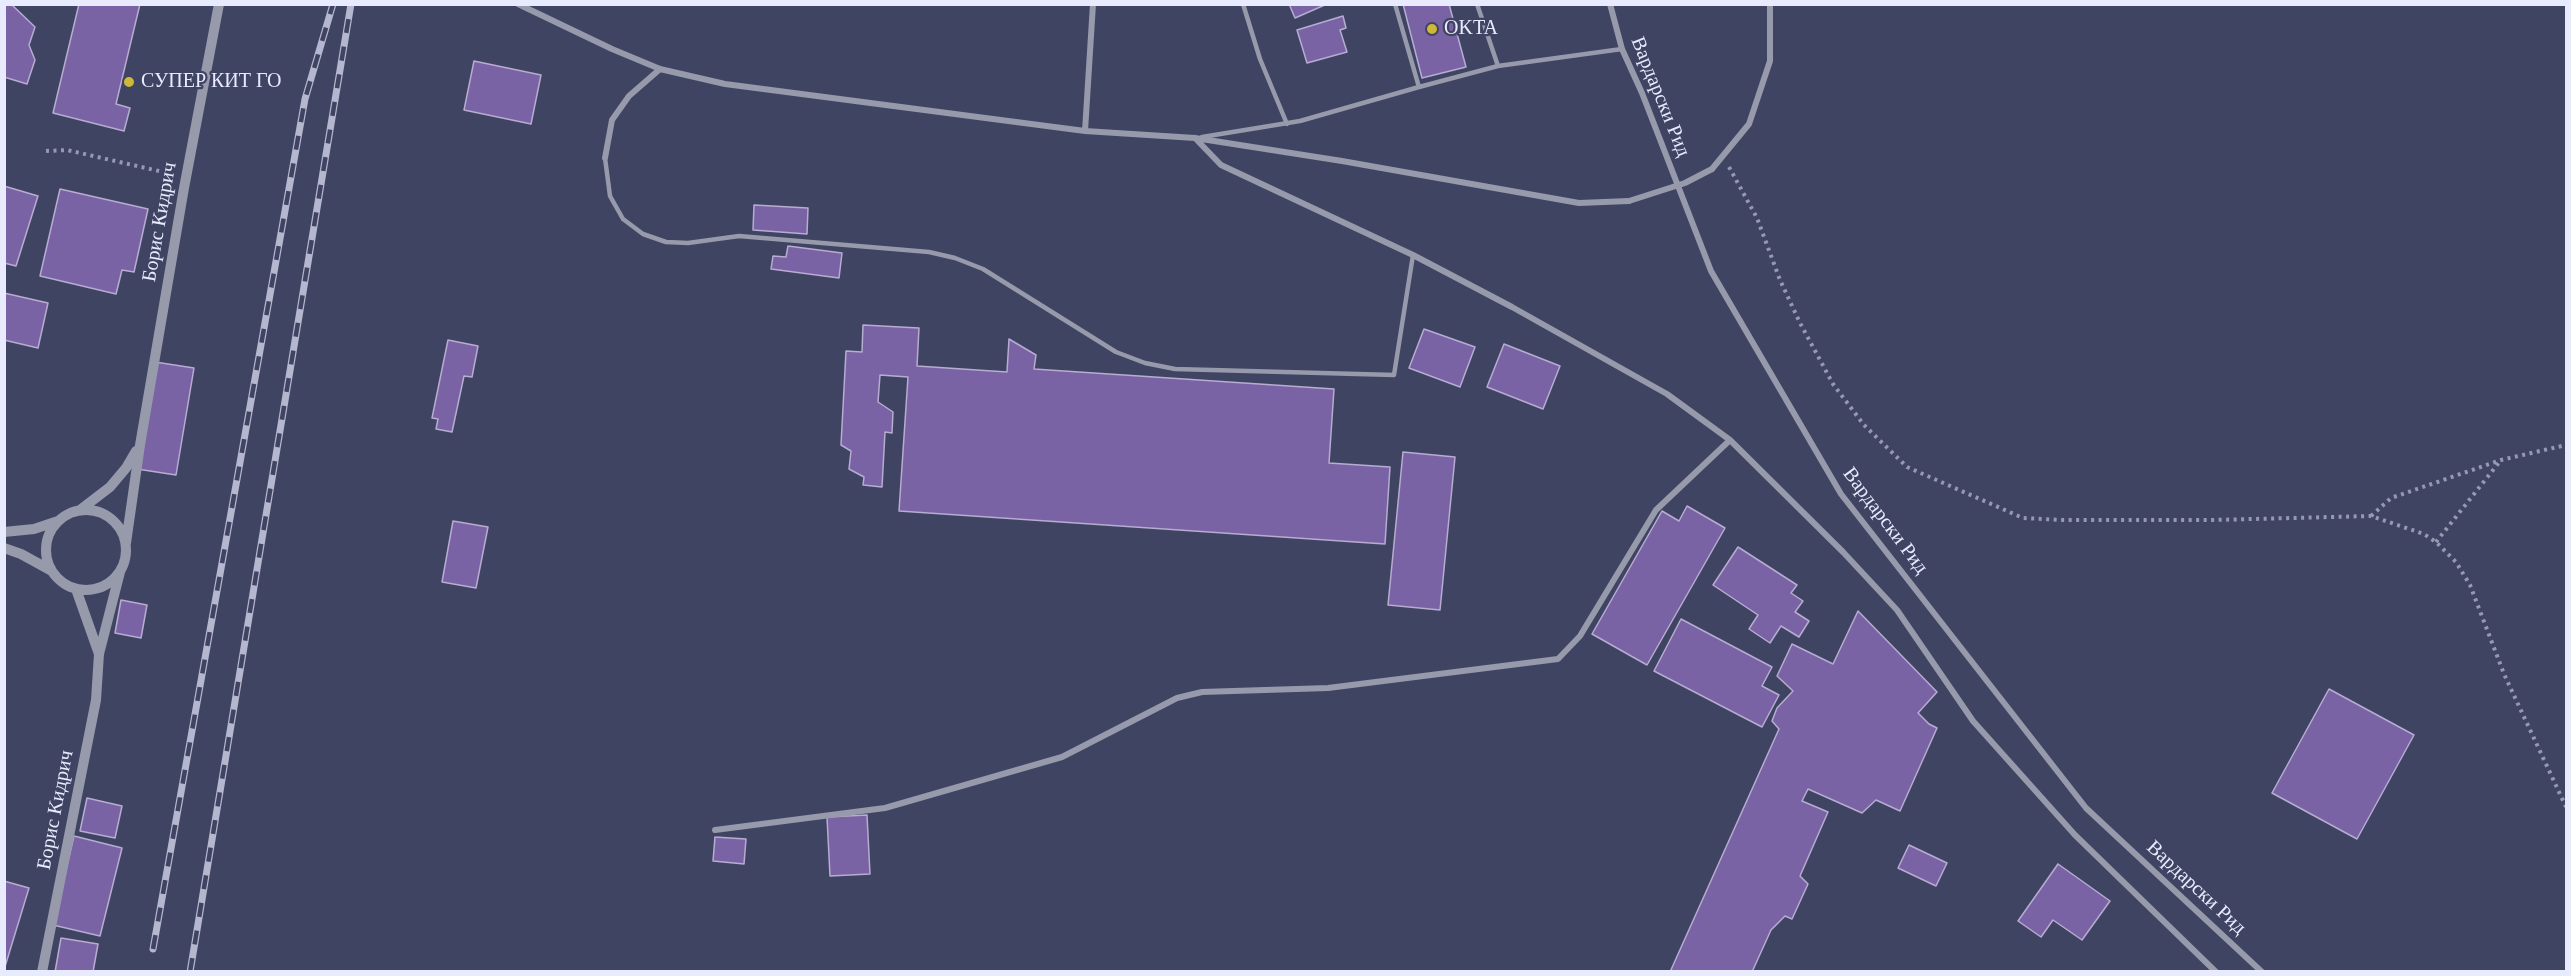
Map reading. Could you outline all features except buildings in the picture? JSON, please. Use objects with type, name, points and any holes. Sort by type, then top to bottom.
[{"type":"street","name":"Борис Кидрич","points":[[126,543],[140,445],[186,178],[219,4]]},
{"type":"street","points":[[518,4],[660,69],[725,84],[1085,131],[1195,138],[1342,161],[1579,203],[1629,201],[1685,183],[1712,169],[1749,124],[1770,61],[1770,4]]},
{"type":"street","points":[[1085,131],[1093,4]]},
{"type":"street","name":"Вардарски Рид","points":[[1610,4],[1622,50],[1642,93],[1711,271],[1841,494],[2086,808],[2262,972]]},
{"type":"street","points":[[605,158],[612,120],[629,96],[660,69]]},
{"type":"street","points":[[1195,138],[1221,165],[1413,255],[1512,307],[1667,394],[1730,440],[1843,552],[1897,610],[1973,721],[2075,835],[2216,972]]},
{"type":"street","points":[[715,830],[885,808],[1062,757],[1177,698],[1202,692],[1328,688],[1558,659],[1580,636],[1656,510],[1730,440]]},
{"type":"street","points":[[4,532],[34,529],[80,510],[110,487],[126,468],[140,445]]},
{"type":"street","points":[[80,510],[98,512],[110,517],[120,528],[126,543],[126,558],[120,572],[99,654]]},
{"type":"street","points":[[52,571],[46,550],[48,537],[58,521]]},
{"type":"street","points":[[4,548],[21,554],[52,571],[62,582],[76,589],[100,587],[120,572]]},
{"type":"street","points":[[76,589],[99,654]]},
{"type":"street","name":"Борис Кидрич","points":[[42,972],[96,700],[99,654]]},
{"type":"lane","points":[[1243,4],[1260,59],[1287,124]]},
{"type":"lane","points":[[1395,4],[1419,87]]},
{"type":"lane","points":[[1477,4],[1498,66]]},
{"type":"lane","points":[[1195,138],[1287,124],[1498,66],[1622,50]]},
{"type":"lane","points":[[605,158],[610,196],[623,219],[643,234],[666,242],[688,243],[739,236],[918,250],[955,258],[983,269],[1116,352],[1145,363],[1175,369],[1394,375],[1413,255]]},
{"type":"path","points":[[46,151],[67,150],[186,178]]},
{"type":"path","points":[[1727,162],[1757,218],[1780,280],[1800,323],[1833,384],[1864,425],[1907,467],[2023,518],[2213,520],[2371,516],[2424,534],[2436,542],[2456,562],[2470,585],[2504,674],[2566,807]]},
{"type":"path","points":[[2371,516],[2391,498],[2501,460],[2566,444]]},
{"type":"path","points":[[2436,542],[2501,460]]},
{"type":"railway","points":[[153,949],[305,99],[333,4]]},
{"type":"railway","points":[[190,972],[351,4]]},
{"type":"place","name":"OKTA","points":[[1432,29]]},
{"type":"place","name":"СУПЕР КИТ ГО","points":[[129,82]]}]
